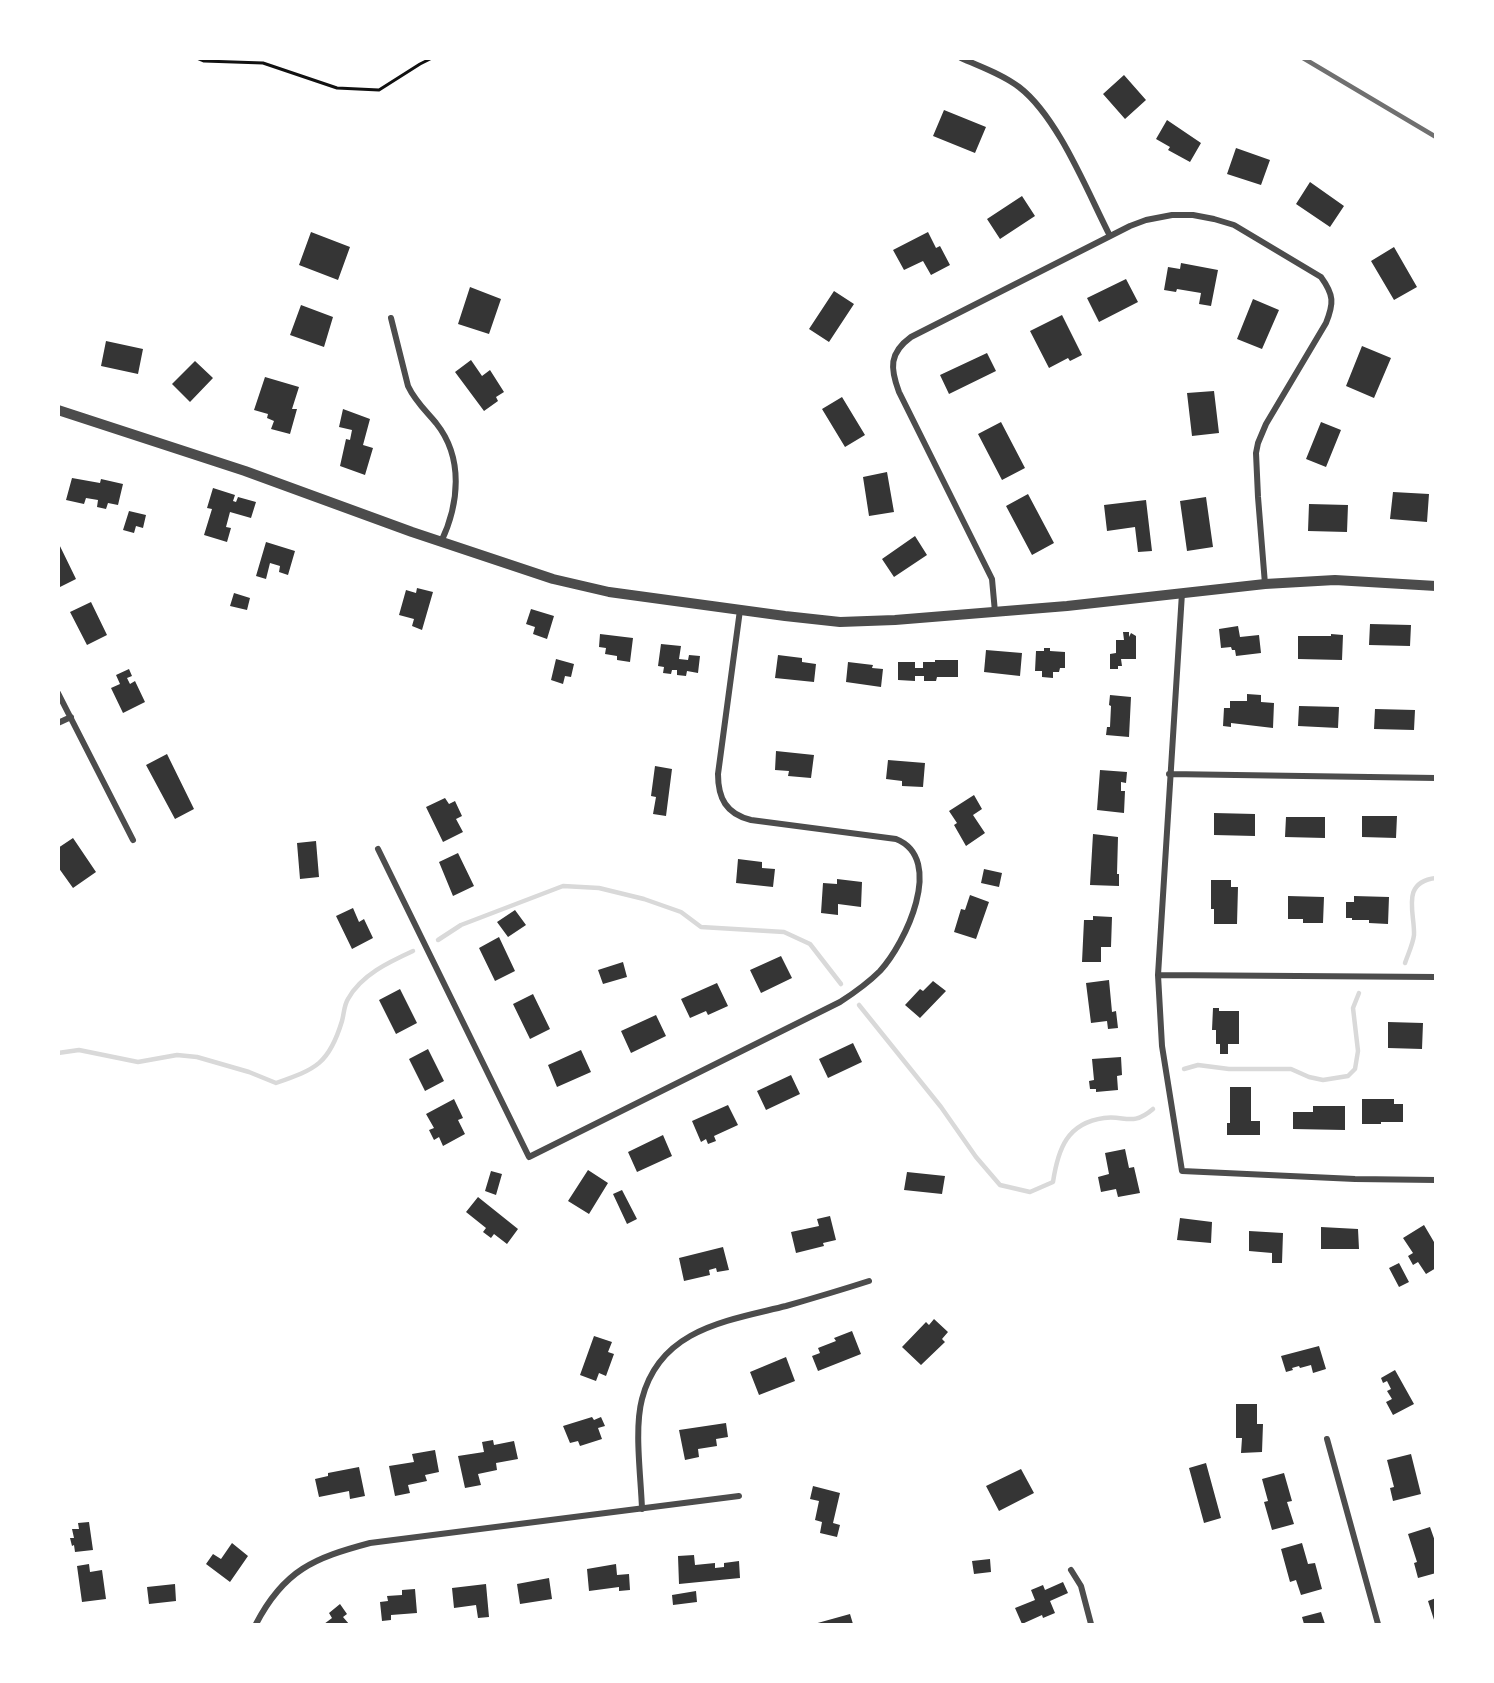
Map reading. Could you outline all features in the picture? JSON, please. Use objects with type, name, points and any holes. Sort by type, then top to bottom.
[{"type":"street","points":[[961,58],[1003,76],[1021,88],[1039,106],[1060,138],[1110,236]]},
{"type":"street","points":[[995,612],[992,579],[899,392],[892,373],[892,362],[903,344],[911,337],[1110,236],[1146,220],[1172,215],[1193,215],[1234,225],[1321,277],[1330,289],[1331,310],[1326,323],[1266,424],[1258,443],[1256,453],[1264,584]]},
{"type":"street","points":[[391,318],[408,386],[413,397],[437,424],[448,443],[454,463],[456,495],[452,516],[441,542]]},
{"type":"street","points":[[58,410],[245,471],[441,542],[553,579],[609,592],[740,610],[840,622],[995,612],[1264,584],[1335,580],[1436,586]]},
{"type":"street","points":[[1182,593],[1158,975],[1162,1046],[1182,1171],[1355,1179],[1436,1180]]},
{"type":"street","points":[[378,849],[529,1157],[850,995],[880,971],[894,952],[909,923],[920,882],[918,861],[906,843],[879,836],[741,818],[732,812],[719,795],[718,774],[740,610]]},
{"type":"street","points":[[58,693],[133,840]]},
{"type":"street","points":[[58,723],[70,717]]},
{"type":"street","points":[[1169,774],[1436,778]]},
{"type":"street","points":[[1158,975],[1436,976]]},
{"type":"street","points":[[642,1509],[640,1442],[642,1398],[655,1369],[676,1344],[703,1328],[869,1281]]},
{"type":"street","points":[[1327,1439],[1378,1624]]},
{"type":"street","points":[[256,1624],[264,1609],[295,1574],[328,1554],[383,1540],[739,1496]]},
{"type":"street","points":[[1071,1570],[1081,1586],[1091,1624]]},
{"type":"path","points":[[197,58],[263,63],[337,88],[379,90],[432,58]]},
{"type":"building","points":[[1124,75],[1146,100],[1125,119],[1103,94]]},
{"type":"building","points":[[944,110],[986,127],[975,153],[933,136]]},
{"type":"building","points":[[1167,120],[1201,143],[1190,162],[1168,150],[1170,147],[1156,139]]},
{"type":"building","points":[[1236,148],[1270,160],[1261,185],[1227,174]]},
{"type":"building","points":[[1310,182],[1344,206],[1330,227],[1296,204]]},
{"type":"building","points":[[1022,196],[1035,216],[1000,239],[987,219]]},
{"type":"building","points":[[311,232],[350,247],[338,280],[299,265]]},
{"type":"building","points":[[928,232],[936,248],[940,246],[950,265],[931,275],[923,261],[904,270],[893,250]]},
{"type":"building","points":[[1394,247],[1417,287],[1394,300],[1371,261]]},
{"type":"building","points":[[1181,263],[1218,270],[1211,306],[1199,304],[1201,293],[1177,289],[1176,292],[1164,290],[1168,267],[1180,269]]},
{"type":"building","points":[[1126,279],[1138,302],[1099,322],[1087,298]]},
{"type":"building","points":[[470,287],[501,299],[489,334],[458,324]]},
{"type":"building","points":[[834,291],[854,304],[829,342],[809,329]]},
{"type":"building","points":[[1253,299],[1279,310],[1262,349],[1237,339]]},
{"type":"building","points":[[301,305],[333,317],[324,347],[290,335]]},
{"type":"building","points":[[1062,315],[1082,355],[1070,361],[1068,358],[1049,368],[1030,331]]},
{"type":"building","points":[[106,341],[143,349],[138,374],[101,366]]},
{"type":"building","points":[[1362,346],[1391,358],[1374,398],[1346,386]]},
{"type":"building","points":[[987,353],[996,371],[949,394],[940,375]]},
{"type":"building","points":[[471,360],[482,376],[490,370],[504,392],[496,397],[498,401],[484,411],[455,372]]},
{"type":"building","points":[[195,361],[213,378],[190,402],[172,384]]},
{"type":"building","points":[[265,377],[299,387],[292,409],[297,409],[290,434],[271,429],[274,421],[267,418],[268,414],[254,410]]},
{"type":"building","points":[[1214,391],[1219,433],[1192,436],[1187,393]]},
{"type":"building","points":[[842,397],[865,435],[845,447],[822,409]]},
{"type":"building","points":[[343,409],[370,419],[363,445],[373,448],[365,475],[340,466],[346,439],[350,440],[352,430],[339,427]]},
{"type":"building","points":[[1001,422],[1025,468],[1002,480],[978,434]]},
{"type":"building","points":[[1321,422],[1341,430],[1326,467],[1306,459]]},
{"type":"building","points":[[887,472],[894,512],[869,516],[863,477]]},
{"type":"building","points":[[72,478],[100,483],[101,479],[123,484],[118,505],[108,503],[106,509],[97,507],[98,500],[86,498],[84,504],[66,500]]},
{"type":"building","points":[[213,488],[235,495],[233,501],[236,502],[238,497],[256,502],[251,518],[230,512],[226,527],[231,528],[227,542],[204,535],[212,509],[207,508]]},
{"type":"building","points":[[1393,492],[1429,494],[1427,522],[1390,519]]},
{"type":"building","points":[[1028,494],[1054,543],[1032,555],[1006,506]]},
{"type":"building","points":[[1206,497],[1213,547],[1187,551],[1180,501]]},
{"type":"building","points":[[1146,500],[1152,551],[1138,552],[1135,527],[1107,531],[1104,505]]},
{"type":"building","points":[[1309,504],[1348,505],[1347,532],[1308,531]]},
{"type":"building","points":[[129,511],[146,515],[143,528],[136,526],[134,533],[123,530]]},
{"type":"building","points":[[915,536],[927,555],[894,577],[882,559]]},
{"type":"building","points":[[58,542],[76,579],[58,588]]},
{"type":"building","points":[[266,542],[295,551],[288,575],[279,572],[280,566],[270,563],[266,579],[256,576]]},
{"type":"building","points":[[417,588],[433,592],[422,630],[412,626],[414,619],[399,615],[406,590],[416,593]]},
{"type":"building","points":[[234,593],[250,598],[247,610],[230,606]]},
{"type":"building","points":[[91,602],[107,635],[87,645],[70,612]]},
{"type":"building","points":[[531,609],[554,616],[547,639],[533,634],[535,627],[526,624]]},
{"type":"building","points":[[1370,624],[1411,625],[1410,646],[1369,645]]},
{"type":"building","points":[[1238,626],[1240,637],[1259,635],[1261,653],[1236,656],[1235,650],[1231,647],[1221,648],[1219,629]]},
{"type":"building","points":[[1123,632],[1129,632],[1129,637],[1131,633],[1136,636],[1136,659],[1121,659],[1122,666],[1118,666],[1118,669],[1110,669],[1110,654],[1116,653],[1116,640],[1124,640]]},
{"type":"building","points":[[600,634],[633,638],[630,662],[617,660],[617,656],[605,654],[606,648],[599,647]]},
{"type":"building","points":[[1331,634],[1343,635],[1342,660],[1298,659],[1298,636],[1331,636]]},
{"type":"building","points":[[661,644],[681,646],[679,659],[688,660],[689,655],[700,656],[698,673],[687,671],[686,676],[677,675],[677,670],[672,670],[671,674],[663,673],[664,667],[658,666]]},
{"type":"building","points":[[1044,648],[1050,648],[1050,651],[1065,652],[1065,668],[1060,668],[1059,672],[1053,672],[1053,678],[1042,677],[1042,671],[1035,671],[1036,651],[1044,651]]},
{"type":"building","points":[[986,650],[1022,653],[1020,676],[984,672]]},
{"type":"building","points":[[778,655],[802,658],[802,662],[816,664],[814,682],[775,678]]},
{"type":"building","points":[[556,659],[574,664],[571,677],[565,676],[563,684],[551,680]]},
{"type":"building","points":[[935,660],[958,660],[958,677],[937,677],[936,681],[924,681],[924,676],[915,676],[915,681],[898,680],[898,662],[915,662],[915,668],[923,668],[923,662],[935,662]]},
{"type":"building","points":[[848,662],[873,665],[872,668],[883,669],[881,687],[846,682]]},
{"type":"building","points":[[129,669],[132,676],[127,678],[130,684],[135,681],[145,702],[123,713],[111,688],[120,684],[116,675]]},
{"type":"building","points":[[1247,694],[1261,695],[1261,702],[1274,703],[1273,728],[1231,723],[1231,727],[1223,726],[1224,708],[1230,708],[1230,701],[1247,701]]},
{"type":"building","points":[[1110,695],[1131,697],[1129,737],[1106,735],[1107,727],[1110,727]]},
{"type":"building","points":[[1299,706],[1339,707],[1338,728],[1298,726]]},
{"type":"building","points":[[1375,709],[1415,710],[1414,730],[1374,729]]},
{"type":"building","points":[[776,751],[814,755],[811,778],[788,776],[789,771],[775,770]]},
{"type":"building","points":[[167,754],[194,809],[175,819],[146,765]]},
{"type":"building","points":[[888,760],[925,763],[923,787],[902,786],[902,781],[886,779]]},
{"type":"building","points":[[655,766],[672,769],[666,816],[653,814],[656,797],[651,796]]},
{"type":"building","points":[[1100,770],[1127,772],[1126,783],[1121,782],[1121,791],[1125,791],[1124,813],[1097,810]]},
{"type":"building","points":[[974,795],[982,809],[973,815],[985,833],[966,846],[954,825],[957,823],[949,811]]},
{"type":"building","points":[[445,798],[449,804],[455,801],[462,816],[456,819],[463,832],[443,842],[426,807]]},
{"type":"building","points":[[1214,813],[1255,814],[1255,836],[1214,835]]},
{"type":"building","points":[[1362,816],[1397,816],[1396,838],[1362,837]]},
{"type":"building","points":[[1286,817],[1325,817],[1325,838],[1285,837]]},
{"type":"building","points":[[1093,834],[1118,837],[1119,886],[1090,885]]},
{"type":"building","points":[[73,838],[96,872],[73,888],[58,867],[58,848]]},
{"type":"building","points":[[316,841],[319,877],[300,879],[297,843]]},
{"type":"building","points":[[458,853],[474,886],[453,896],[439,862]]},
{"type":"building","points":[[738,859],[762,862],[762,868],[775,869],[773,887],[736,883]]},
{"type":"building","points":[[984,869],[1002,873],[999,887],[981,883]]},
{"type":"building","points":[[837,879],[862,882],[861,907],[838,904],[838,915],[821,913],[823,883],[837,884]]},
{"type":"building","points":[[1211,880],[1231,880],[1231,887],[1238,887],[1237,924],[1214,924],[1214,909],[1211,909]]},
{"type":"building","points":[[970,895],[989,902],[976,939],[954,932],[961,909],[965,910]]},
{"type":"building","points":[[1288,896],[1324,897],[1323,923],[1303,923],[1303,919],[1288,919]]},
{"type":"building","points":[[1354,896],[1389,897],[1388,924],[1346,918],[1346,902],[1354,902]]},
{"type":"building","points":[[353,908],[359,922],[364,919],[373,938],[352,949],[336,916]]},
{"type":"building","points":[[515,910],[526,925],[508,937],[497,922]]},
{"type":"building","points":[[1093,916],[1112,917],[1111,947],[1101,947],[1101,962],[1082,962],[1084,920],[1093,920]]},
{"type":"building","points":[[499,937],[515,971],[495,981],[479,948]]},
{"type":"building","points":[[781,956],[792,978],[761,993],[750,970]]},
{"type":"building","points":[[623,962],[627,977],[603,984],[598,970]]},
{"type":"building","points":[[1109,980],[1112,1012],[1116,1011],[1118,1028],[1108,1029],[1107,1021],[1091,1023],[1086,983]]},
{"type":"building","points":[[933,981],[946,991],[920,1018],[905,1005],[920,989],[923,991]]},
{"type":"building","points":[[717,983],[728,1006],[708,1015],[706,1011],[690,1018],[681,999]]},
{"type":"building","points":[[400,989],[417,1023],[396,1034],[379,1000]]},
{"type":"building","points":[[533,994],[550,1029],[530,1039],[513,1004]]},
{"type":"building","points":[[1213,1008],[1219,1008],[1219,1011],[1239,1011],[1239,1044],[1228,1044],[1228,1054],[1220,1054],[1220,1044],[1216,1044],[1216,1030],[1212,1030]]},
{"type":"building","points":[[656,1015],[666,1036],[631,1053],[621,1031]]},
{"type":"building","points":[[1388,1022],[1423,1023],[1422,1049],[1388,1048]]},
{"type":"building","points":[[853,1043],[862,1062],[828,1078],[819,1059]]},
{"type":"building","points":[[428,1049],[444,1081],[425,1091],[409,1059]]},
{"type":"building","points":[[581,1050],[591,1072],[557,1087],[548,1065]]},
{"type":"building","points":[[1121,1057],[1122,1075],[1117,1076],[1118,1090],[1096,1092],[1096,1089],[1090,1089],[1089,1081],[1094,1080],[1092,1059]]},
{"type":"building","points":[[791,1075],[800,1094],[766,1110],[757,1091]]},
{"type":"building","points":[[1230,1087],[1251,1087],[1251,1121],[1260,1121],[1260,1135],[1227,1135],[1227,1123],[1230,1123]]},
{"type":"building","points":[[454,1099],[463,1118],[458,1120],[465,1134],[443,1146],[439,1137],[434,1140],[429,1130],[434,1128],[426,1114]]},
{"type":"building","points":[[1362,1099],[1394,1099],[1394,1104],[1403,1104],[1403,1122],[1362,1124]]},
{"type":"building","points":[[728,1105],[738,1125],[714,1136],[716,1141],[708,1144],[706,1139],[701,1142],[692,1121]]},
{"type":"building","points":[[1313,1106],[1345,1106],[1345,1130],[1293,1129],[1293,1112],[1313,1112]]},
{"type":"building","points":[[663,1135],[672,1156],[637,1172],[628,1152]]},
{"type":"building","points":[[1125,1149],[1129,1168],[1134,1167],[1140,1193],[1118,1197],[1116,1189],[1101,1192],[1098,1177],[1109,1174],[1105,1153]]},
{"type":"building","points":[[588,1170],[608,1183],[589,1214],[568,1201]]},
{"type":"building","points":[[491,1171],[502,1174],[496,1195],[485,1191]]},
{"type":"building","points":[[907,1172],[945,1176],[942,1194],[904,1190]]},
{"type":"building","points":[[622,1190],[637,1219],[627,1224],[613,1194]]},
{"type":"building","points":[[478,1197],[518,1229],[507,1244],[494,1234],[491,1238],[483,1232],[486,1228],[466,1212]]},
{"type":"building","points":[[830,1216],[836,1240],[823,1243],[824,1246],[796,1253],[791,1232],[819,1226],[817,1219]]},
{"type":"building","points":[[1180,1218],[1212,1222],[1211,1243],[1177,1240]]},
{"type":"building","points":[[1424,1225],[1434,1242],[1436,1241],[1436,1268],[1426,1274],[1418,1262],[1413,1265],[1408,1256],[1413,1253],[1403,1238]]},
{"type":"building","points":[[1321,1227],[1358,1229],[1359,1249],[1321,1249]]},
{"type":"building","points":[[1249,1231],[1283,1233],[1282,1263],[1272,1263],[1272,1253],[1249,1251]]},
{"type":"building","points":[[723,1247],[729,1270],[717,1272],[716,1268],[709,1270],[710,1275],[684,1281],[679,1258]]},
{"type":"building","points":[[1399,1263],[1409,1282],[1399,1287],[1389,1268]]},
{"type":"building","points":[[934,1319],[948,1332],[942,1339],[945,1342],[921,1365],[902,1347],[926,1322],[929,1325]]},
{"type":"building","points":[[852,1331],[861,1354],[818,1371],[812,1356],[820,1353],[818,1348]]},
{"type":"building","points":[[594,1336],[612,1342],[608,1352],[614,1354],[606,1376],[599,1373],[596,1381],[580,1375]]},
{"type":"building","points":[[1319,1346],[1326,1369],[1313,1373],[1311,1365],[1300,1368],[1299,1366],[1286,1372],[1281,1356]]},
{"type":"building","points":[[786,1357],[795,1381],[759,1395],[750,1372]]},
{"type":"building","points":[[1395,1370],[1414,1404],[1393,1415],[1386,1402],[1392,1399],[1387,1391],[1391,1389],[1387,1381],[1383,1383],[1381,1378]]},
{"type":"building","points":[[1236,1404],[1257,1404],[1257,1424],[1263,1424],[1262,1452],[1241,1453],[1242,1438],[1236,1438]]},
{"type":"building","points":[[592,1417],[594,1420],[601,1417],[605,1426],[598,1428],[602,1439],[580,1446],[578,1441],[570,1443],[563,1426]]},
{"type":"building","points":[[726,1423],[728,1437],[716,1439],[717,1446],[698,1449],[699,1457],[685,1460],[679,1430]]},
{"type":"building","points":[[493,1440],[494,1445],[514,1441],[518,1459],[496,1463],[497,1470],[478,1474],[481,1485],[465,1488],[458,1456],[484,1452],[482,1442]]},
{"type":"building","points":[[435,1450],[439,1472],[425,1475],[427,1481],[408,1485],[410,1493],[395,1496],[389,1466],[414,1462],[412,1454]]},
{"type":"building","points":[[1411,1454],[1421,1494],[1393,1501],[1390,1488],[1394,1487],[1387,1460]]},
{"type":"building","points":[[1206,1463],[1221,1518],[1204,1523],[1189,1468]]},
{"type":"building","points":[[359,1467],[365,1496],[350,1499],[349,1491],[319,1497],[315,1479],[328,1476],[328,1473]]},
{"type":"building","points":[[1021,1469],[1034,1493],[999,1511],[986,1486]]},
{"type":"building","points":[[1284,1473],[1292,1501],[1287,1502],[1294,1524],[1272,1530],[1264,1502],[1268,1501],[1262,1479]]},
{"type":"building","points":[[813,1486],[840,1493],[833,1523],[840,1525],[837,1537],[820,1533],[822,1522],[815,1520],[819,1501],[810,1499]]},
{"type":"building","points":[[89,1522],[93,1550],[75,1552],[70,1538],[74,1538],[72,1529],[79,1529],[78,1523]]},
{"type":"building","points":[[1430,1527],[1436,1544],[1436,1573],[1418,1578],[1414,1563],[1417,1562],[1408,1534]]},
{"type":"building","points":[[232,1543],[248,1556],[230,1582],[206,1564],[213,1554],[221,1559]]},
{"type":"building","points":[[1302,1543],[1308,1564],[1315,1563],[1322,1589],[1301,1595],[1296,1580],[1290,1582],[1281,1549]]},
{"type":"building","points":[[694,1555],[695,1565],[715,1563],[715,1568],[724,1567],[724,1563],[739,1561],[740,1578],[679,1584],[678,1556]]},
{"type":"building","points":[[990,1559],[991,1572],[974,1574],[972,1561]]},
{"type":"building","points":[[89,1564],[90,1572],[102,1570],[106,1599],[82,1602],[77,1566]]},
{"type":"building","points":[[616,1564],[617,1575],[629,1574],[630,1590],[619,1591],[619,1587],[589,1591],[587,1569]]},
{"type":"building","points":[[549,1578],[552,1599],[520,1604],[517,1584]]},
{"type":"building","points":[[1063,1582],[1068,1593],[1050,1601],[1055,1613],[1043,1618],[1042,1615],[1022,1624],[1015,1608],[1035,1600],[1031,1590],[1043,1585],[1045,1590]]},
{"type":"building","points":[[175,1584],[176,1601],[149,1604],[147,1587]]},
{"type":"building","points":[[486,1584],[489,1617],[478,1618],[476,1605],[454,1608],[452,1588]]},
{"type":"building","points":[[415,1589],[417,1613],[391,1615],[391,1620],[382,1621],[380,1602],[388,1601],[387,1596],[402,1595],[402,1590]]},
{"type":"building","points":[[696,1591],[697,1602],[673,1605],[672,1595]]},
{"type":"building","points":[[1436,1598],[1436,1623],[1435,1623],[1428,1601]]},
{"type":"building","points":[[340,1604],[347,1614],[343,1617],[349,1624],[324,1624],[332,1618],[329,1613]]},
{"type":"building","points":[[1321,1612],[1325,1624],[1304,1624],[1302,1617]]},
{"type":"building","points":[[850,1614],[853,1624],[814,1624]]},
{"type":"waterway","points":[[1405,963],[1414,935],[1413,892],[1425,881],[1436,878]]},
{"type":"waterway","points":[[438,940],[461,925],[563,886],[599,888],[644,899],[681,912],[701,927],[784,932],[810,944],[841,984]]},
{"type":"waterway","points":[[58,1053],[79,1050],[138,1062],[177,1055],[197,1057],[249,1072],[276,1083],[311,1069],[319,1063],[332,1047],[346,1004],[354,990],[376,970],[413,951]]},
{"type":"waterway","points":[[1184,1069],[1198,1065],[1229,1069],[1291,1069],[1323,1080],[1348,1076],[1355,1069],[1358,1051],[1353,1008],[1359,993]]},
{"type":"waterway","points":[[859,1005],[1000,1185],[1030,1192],[1053,1182],[1058,1159],[1066,1140],[1081,1125],[1111,1117],[1139,1118],[1153,1109]]},
{"type":"railway","points":[[1303,58],[1436,137]]}]
